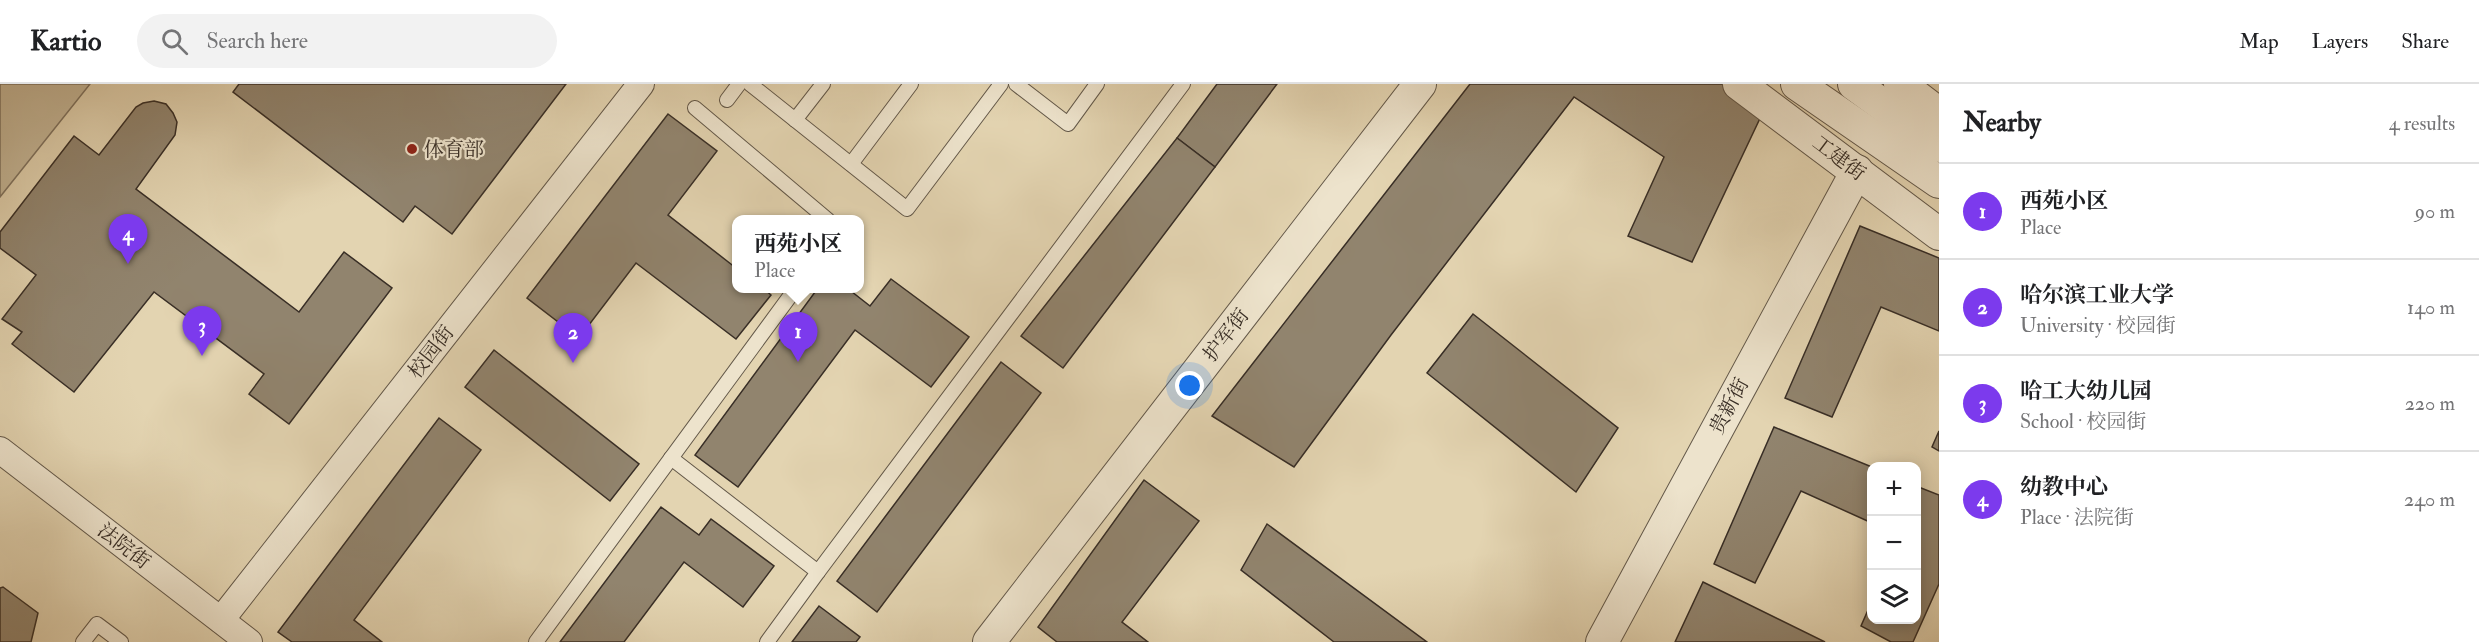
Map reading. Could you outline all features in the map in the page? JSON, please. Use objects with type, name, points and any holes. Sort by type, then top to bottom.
[{"type":"street","name":"校园街","points":[[220,620],[641,84]]},
{"type":"street","name":"护军街","points":[[989,642],[1420,84]]},
{"type":"street","name":"工建街","points":[[1739,84],[1939,234]]},
{"type":"street","name":"工建街","points":[[1797,84],[1939,182]]},
{"type":"street","points":[[1854,84],[1939,146]]},
{"type":"street","points":[[1900,84],[1939,114]]},
{"type":"street","name":"贵新街","points":[[1602,642],[1857,171]]},
{"type":"street","name":"法院街","points":[[0,450],[243,640]]},
{"type":"lane","points":[[727,100],[739,84]]},
{"type":"lane","points":[[750,84],[907,209],[1002,84]]},
{"type":"lane","points":[[795,120],[823,84]]},
{"type":"lane","points":[[851,164],[911,84]]},
{"type":"lane","points":[[1016,84],[1068,124],[1096,84]]},
{"type":"lane","points":[[767,642],[1183,84]]},
{"type":"lane","points":[[695,108],[823,215]]},
{"type":"lane","points":[[536,642],[792,293]]},
{"type":"lane","points":[[671,458],[818,572]]},
{"type":"lane","points":[[83,642],[97,624],[121,642]]},
{"type":"shaded area","points":[[0,84],[90,84],[0,197]]},
{"type":"building","name":"体育部","points":[[239,84],[566,84],[452,234],[415,206],[403,222],[233,92]]},
{"type":"building","points":[[1217,84],[1277,84],[1215,167],[1177,138]]},
{"type":"building","points":[[1470,84],[1723,84],[1763,112],[1692,262],[1628,236],[1664,157],[1574,97],[1391,335],[1294,467],[1212,416]]},
{"type":"building","points":[[154,101],[166,104],[173,113],[177,122],[175,135],[136,189],[299,312],[344,252],[392,288],[289,424],[249,394],[264,374],[154,292],[74,392],[12,344],[22,332],[2,319],[36,275],[0,248],[0,232],[74,136],[99,155],[136,107]]},
{"type":"building","points":[[668,114],[717,151],[668,215],[732,265],[732,293],[769,293],[771,295],[736,339],[636,263],[579,338],[527,298]]},
{"type":"building","points":[[1177,138],[1215,167],[1063,368],[1021,336]]},
{"type":"building","points":[[1860,226],[1939,258],[1939,331],[1881,307],[1832,417],[1785,398]]},
{"type":"building","points":[[891,279],[969,337],[931,387],[855,330],[738,487],[695,455],[814,293],[853,293],[870,306]]},
{"type":"building","points":[[1473,314],[1618,428],[1576,492],[1427,373]]},
{"type":"building","points":[[494,350],[639,464],[610,501],[465,387]]},
{"type":"building","points":[[1001,362],[1041,393],[877,612],[837,581]]},
{"type":"building","points":[[439,418],[481,450],[354,620],[382,642],[292,642],[278,632]]},
{"type":"building","points":[[1774,427],[1867,465],[1867,521],[1801,491],[1755,583],[1714,564]]},
{"type":"building","points":[[1939,431],[1939,451],[1932,447]]},
{"type":"building","points":[[1144,480],[1199,521],[1122,622],[1148,642],[1057,642],[1038,627]]},
{"type":"building","points":[[1921,488],[1939,495],[1939,584],[1913,642],[1891,642],[1861,626],[1867,612],[1867,624],[1921,624]]},
{"type":"building","points":[[661,507],[699,535],[711,519],[774,566],[743,607],[684,562],[624,642],[560,642]]},
{"type":"building","points":[[1267,524],[1427,642],[1334,642],[1241,570]]},
{"type":"building","points":[[1703,582],[1825,642],[1675,642]]},
{"type":"building","points":[[3,587],[38,613],[31,642],[0,642],[0,588]]},
{"type":"building","points":[[819,606],[860,637],[856,642],[792,642]]},
{"type":"place","name":"体育部","points":[[412,149]]},
{"type":"place","name":"幼教中心","points":[[128,264]]},
{"type":"place","name":"哈工大幼儿园","points":[[202,356]]},
{"type":"place","name":"西苑小区","points":[[798,362]]},
{"type":"place","name":"哈尔滨工业大学","points":[[573,363]]}]
